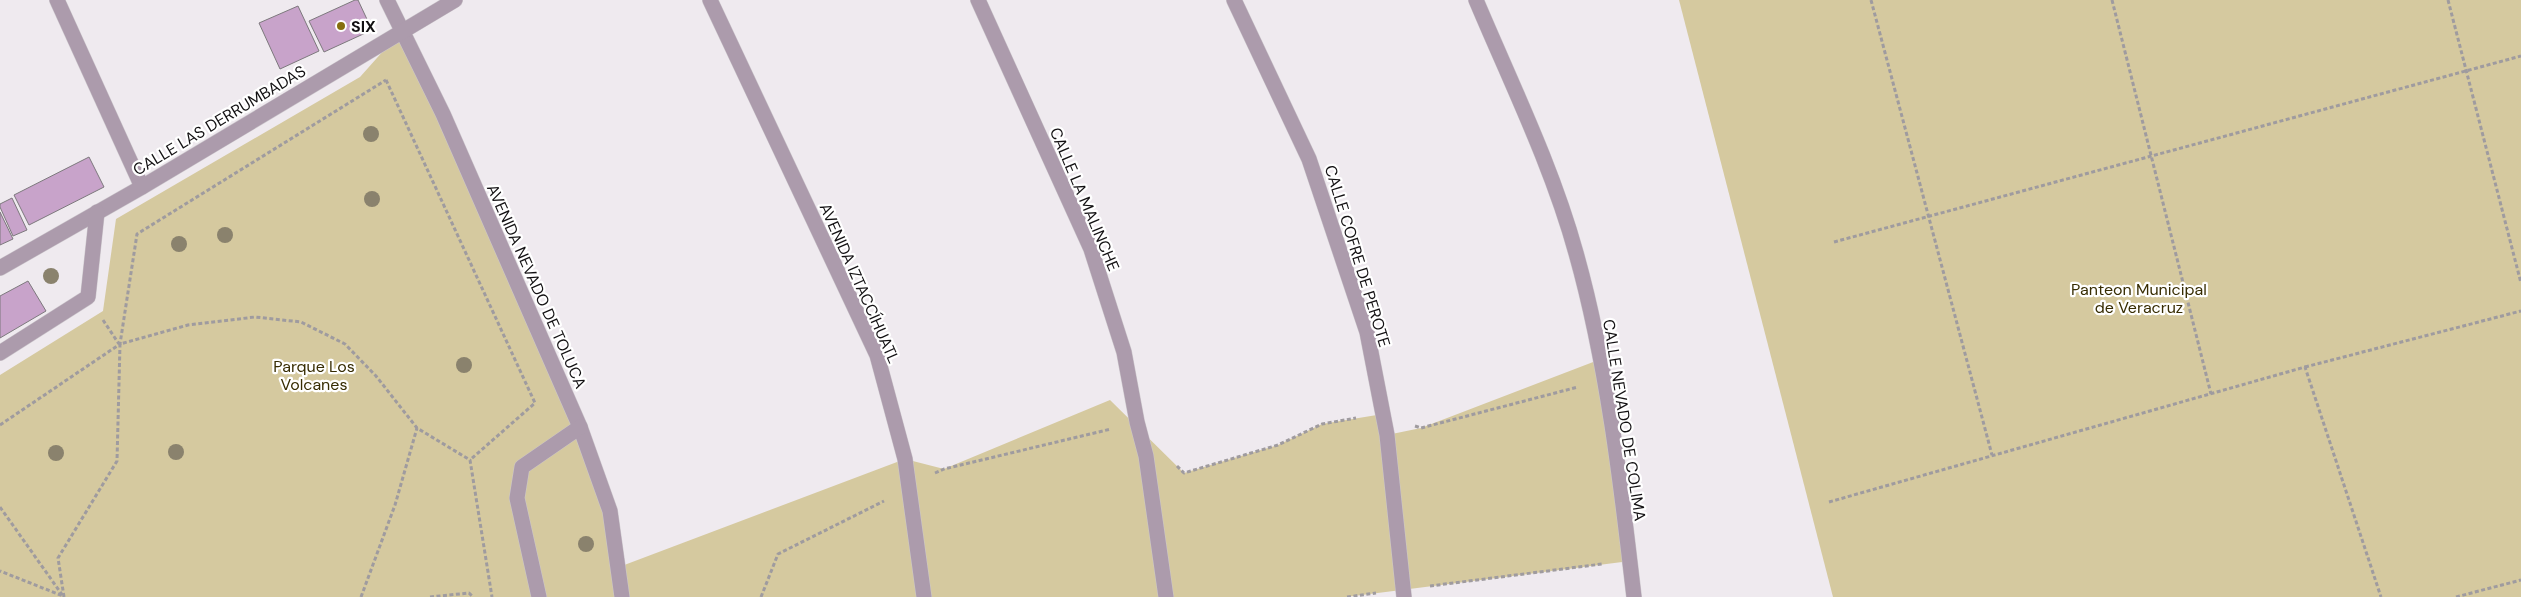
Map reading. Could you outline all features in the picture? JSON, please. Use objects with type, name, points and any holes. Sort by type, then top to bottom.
[{"type":"street","points":[[56,0],[142,187]]},
{"type":"street","name":"AVENIDA NEVADO DE TOLUCA","points":[[387,0],[442,114],[580,427],[610,511],[622,597]]},
{"type":"street","name":"CALLE LAS DERRUMBADAS","points":[[0,268],[142,187],[455,0]]},
{"type":"street","name":"AVENIDA IZTACCÍHUATL","points":[[710,0],[877,355],[905,459],[924,597]]},
{"type":"street","name":"CALLE LA MALINCHE","points":[[978,0],[1091,249],[1124,352],[1137,422],[1146,456],[1166,597]]},
{"type":"street","name":"CALLE COFRE DE PEROTE","points":[[1234,0],[1309,159],[1367,332],[1382,414],[1403,593]]},
{"type":"street","name":"CALLE NEVADO DE COLIMA","points":[[1476,0],[1553,181],[1576,254],[1604,381],[1634,597]]},
{"type":"street","points":[[0,353],[88,298],[97,212]]},
{"type":"street","points":[[539,597],[517,498],[522,467],[580,427]]},
{"type":"path","points":[[1871,0],[1992,455]]},
{"type":"path","points":[[2112,0],[2212,394]]},
{"type":"path","points":[[2448,0],[2521,283]]},
{"type":"path","points":[[1834,242],[2521,56]]},
{"type":"path","points":[[63,597],[58,558],[118,461],[120,344],[137,234],[386,80],[535,403],[470,460]]},
{"type":"path","points":[[1829,502],[2305,366],[2521,311]]},
{"type":"path","points":[[0,425],[120,344],[188,325],[254,317],[301,322],[345,344],[376,376],[417,428],[470,460],[492,597]]},
{"type":"path","points":[[2305,366],[2381,597]]},
{"type":"path","points":[[1170,458],[1184,473],[1278,445],[1322,424],[1382,414],[1421,428],[1604,381]]},
{"type":"path","points":[[761,597],[778,554],[944,469],[1137,422]]},
{"type":"path","points":[[361,597],[395,505],[417,428]]},
{"type":"path","points":[[0,507],[63,597]]},
{"type":"path","points":[[1347,597],[1403,593],[1630,561]]},
{"type":"path","points":[[0,571],[63,597]]},
{"type":"path","points":[[2456,597],[2521,580]]},
{"type":"path","points":[[430,597],[469,593],[473,597]]},
{"type":"green space","name":"Panteon Municipal de Veracruz","points":[[1679,0],[2521,0],[2521,597],[1833,597]]},
{"type":"green space","name":"Parque Los Volcanes","points":[[401,31],[580,427],[619,567],[905,459],[944,469],[1110,400],[1184,473],[1278,445],[1322,424],[1383,414],[1387,435],[1421,428],[1601,359],[1630,561],[1346,597],[0,597],[0,375],[103,311],[116,219],[360,77]]},
{"type":"building","name":"SIX","points":[[358,0],[372,30],[324,52],[309,21]]},
{"type":"building","points":[[298,6],[319,51],[280,69],[259,23]]},
{"type":"building","points":[[89,157],[104,187],[29,225],[14,195]]},
{"type":"building","points":[[12,198],[27,230],[13,236],[0,207],[0,204]]},
{"type":"building","points":[[0,212],[13,239],[0,245]]},
{"type":"building","points":[[28,281],[46,311],[0,338],[0,296]]},
{"type":"place","name":"SIX","points":[[341,26]]}]
